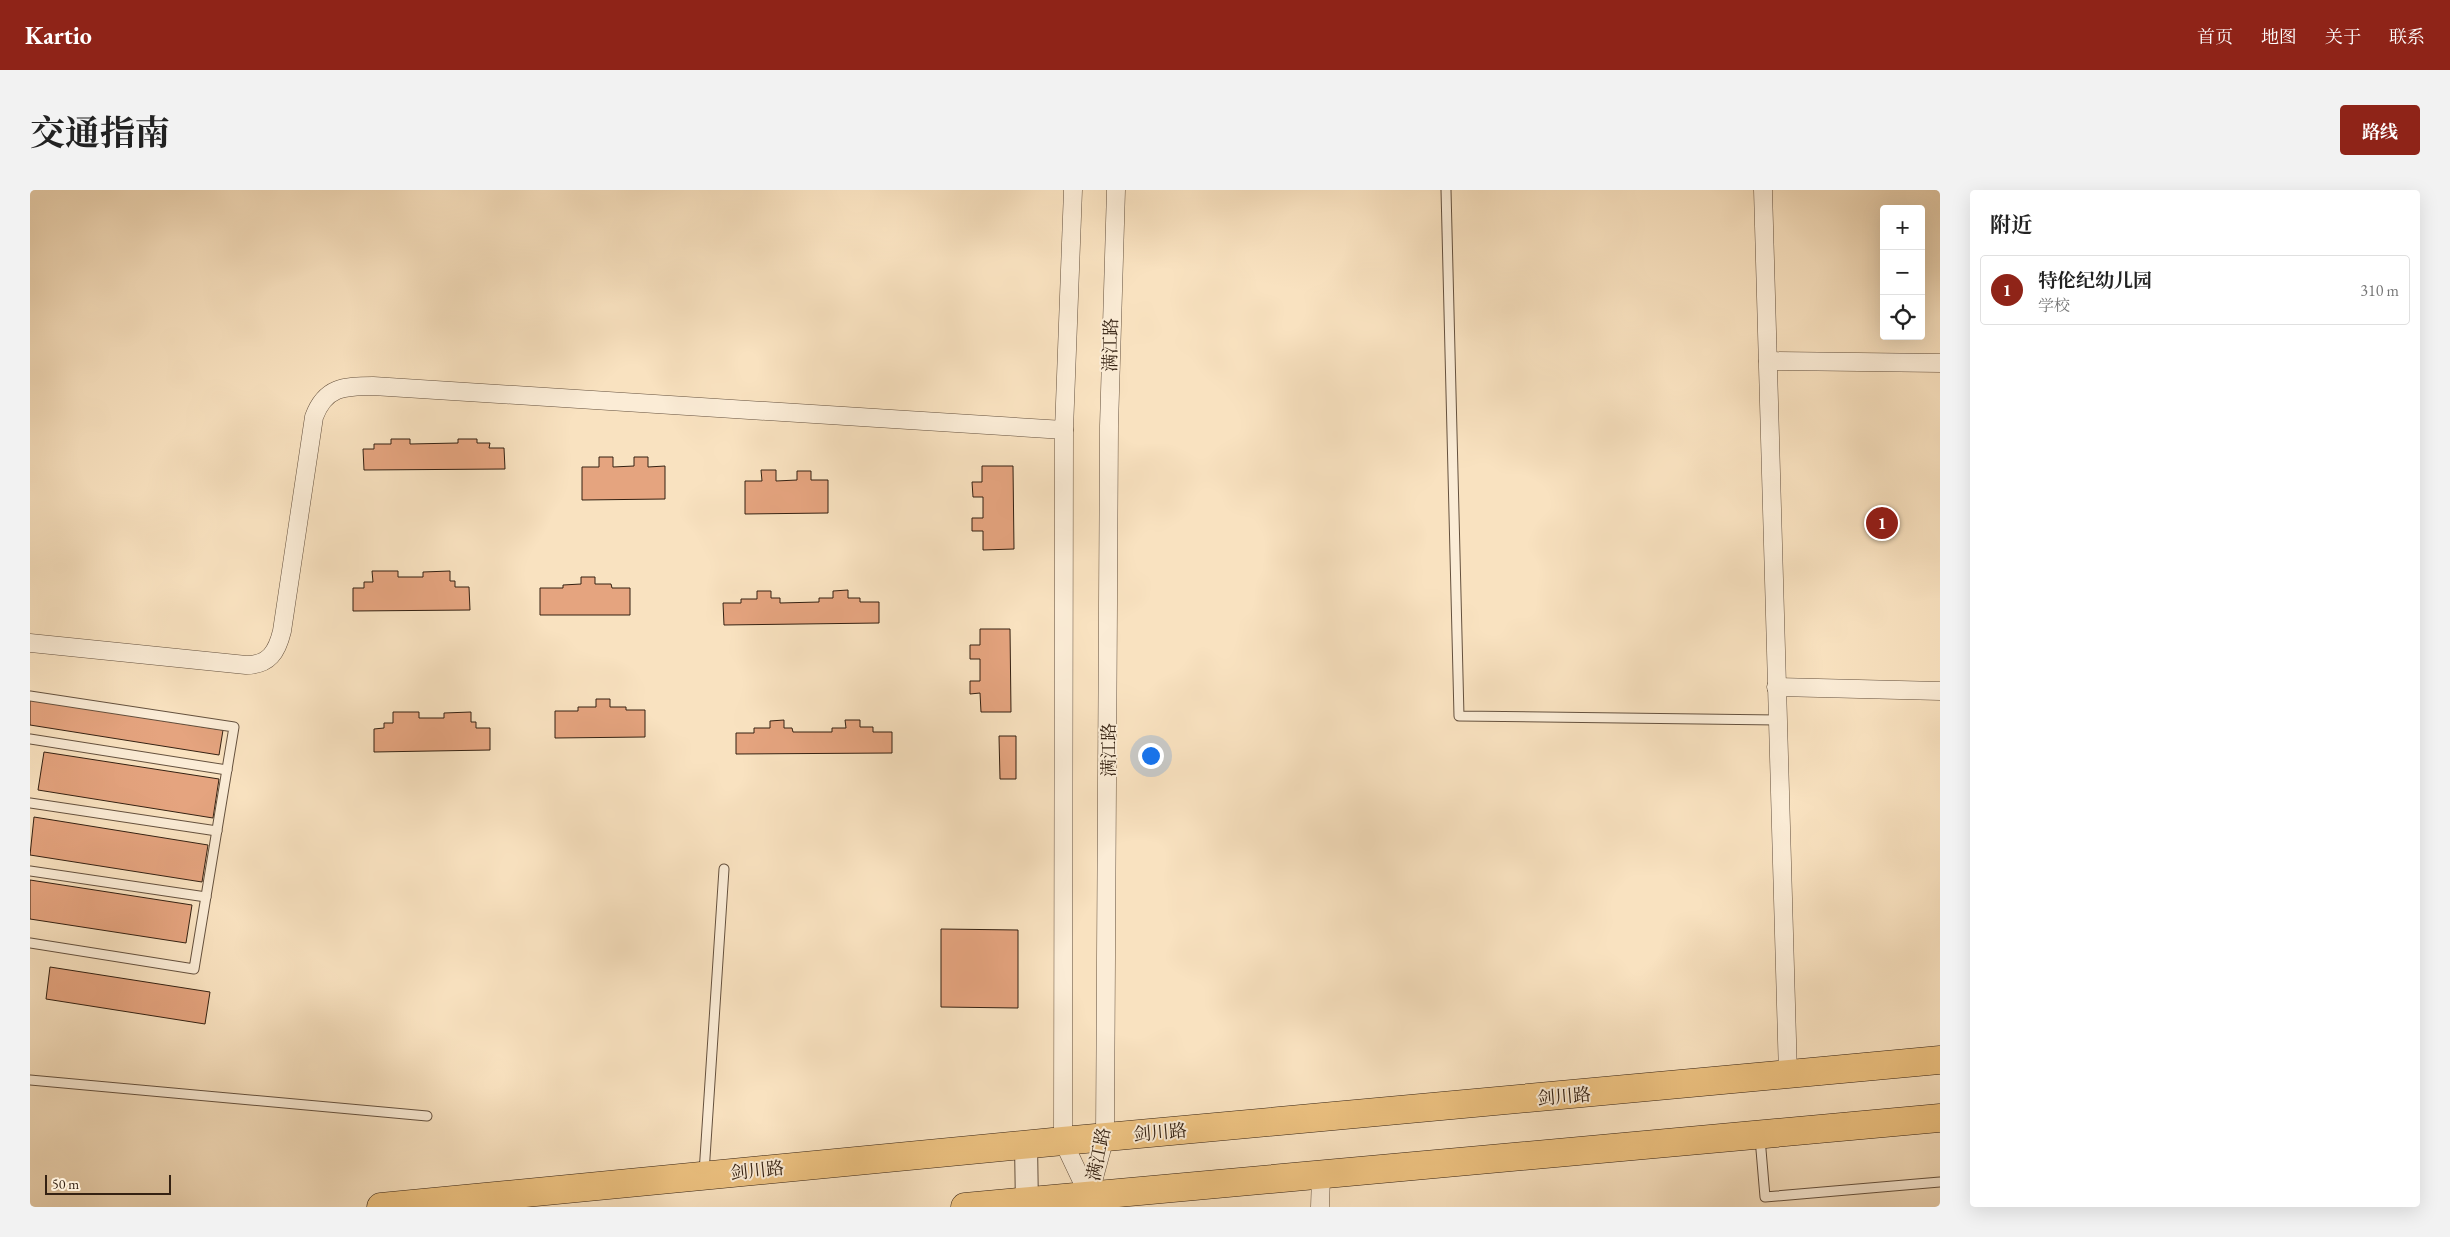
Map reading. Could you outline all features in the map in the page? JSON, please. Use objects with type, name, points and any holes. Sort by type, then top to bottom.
[{"type":"highway","name":"剑川路","points":[[381,1207],[1026,1144],[1940,1060]]},
{"type":"highway","points":[[965,1207],[1027,1204],[1089,1196],[1940,1118]]},
{"type":"street","name":"满江路","points":[[1073,190],[1064,430],[1065,912],[1062,1141],[1089,1196]]},
{"type":"street","name":"满江路","points":[[1089,1196],[1105,1137],[1108,435],[1116,190]]},
{"type":"street","points":[[1763,190],[1788,1075]]},
{"type":"street","points":[[1768,361],[1940,363]]},
{"type":"street","points":[[30,643],[246,665],[255,665],[267,661],[276,650],[282,631],[314,417],[320,403],[326,397],[333,392],[347,387],[373,386],[1064,430]]},
{"type":"street","points":[[1776,687],[1940,690]]},
{"type":"street","points":[[1026,1144],[1027,1204]]},
{"type":"street","points":[[1320,1207],[1321,1176]]},
{"type":"lane","points":[[1446,190],[1459,716],[1777,720]]},
{"type":"lane","points":[[30,696],[234,726],[194,969],[30,943]]},
{"type":"lane","points":[[30,739],[227,770]]},
{"type":"lane","points":[[30,802],[217,831]]},
{"type":"lane","points":[[704,1176],[724,869]]},
{"type":"lane","points":[[30,871],[206,897]]},
{"type":"lane","points":[[30,1080],[427,1116]]},
{"type":"lane","points":[[1760,1136],[1765,1197],[1940,1182]]},
{"type":"building","points":[[391,439],[410,439],[410,444],[458,443],[458,439],[477,439],[477,443],[490,443],[489,448],[504,448],[505,469],[364,470],[363,449],[374,449],[374,444],[391,444]]},
{"type":"building","points":[[599,457],[613,457],[613,467],[634,466],[634,457],[648,457],[648,467],[665,466],[665,499],[582,500],[582,467],[599,467]]},
{"type":"building","points":[[982,466],[1013,466],[1014,549],[983,550],[983,531],[972,531],[972,518],[983,518],[983,497],[973,497],[972,482],[982,482]]},
{"type":"building","points":[[761,470],[776,470],[776,481],[797,480],[797,471],[811,471],[811,480],[828,480],[828,513],[745,514],[745,481],[762,481]]},
{"type":"building","points":[[372,571],[398,571],[398,577],[423,577],[423,572],[450,571],[450,581],[455,581],[455,587],[469,587],[470,610],[353,611],[353,588],[364,588],[364,582],[373,582]]},
{"type":"building","points":[[581,577],[595,577],[595,584],[611,584],[612,588],[630,588],[630,615],[540,615],[540,588],[563,588],[563,585],[581,584]]},
{"type":"building","points":[[848,590],[848,598],[860,598],[860,602],[879,602],[879,623],[724,625],[723,603],[741,603],[741,599],[757,599],[757,591],[771,591],[771,598],[780,598],[780,603],[819,602],[819,598],[833,598],[833,591]]},
{"type":"building","points":[[980,629],[1010,629],[1011,712],[981,712],[980,693],[970,694],[970,681],[980,681],[980,659],[970,659],[970,645],[980,645]]},
{"type":"building","points":[[596,699],[610,699],[610,707],[626,707],[626,710],[645,710],[645,737],[555,738],[555,711],[578,711],[578,707],[596,707]]},
{"type":"building","points":[[30,700],[223,730],[219,755],[30,725]]},
{"type":"building","points":[[393,712],[419,712],[419,718],[444,718],[444,713],[471,712],[471,722],[476,722],[476,728],[490,728],[490,750],[374,752],[374,729],[384,728],[384,723],[393,723]]},
{"type":"building","points":[[784,720],[784,728],[792,728],[793,732],[832,732],[832,728],[846,728],[845,720],[860,720],[860,727],[873,727],[873,732],[892,732],[892,753],[736,754],[736,733],[754,733],[754,728],[770,728],[770,721]]},
{"type":"building","points":[[999,736],[1016,736],[1016,779],[1000,779]]},
{"type":"building","points":[[44,752],[219,779],[213,818],[38,790]]},
{"type":"building","points":[[34,817],[208,845],[202,882],[30,855]]},
{"type":"building","points":[[30,880],[192,905],[186,943],[30,919]]},
{"type":"building","points":[[941,929],[1018,930],[1018,1008],[941,1007]]},
{"type":"building","points":[[50,967],[210,992],[205,1024],[46,999]]},
{"type":"place","name":"特伦纪幼儿园","points":[[1882,523]]}]
